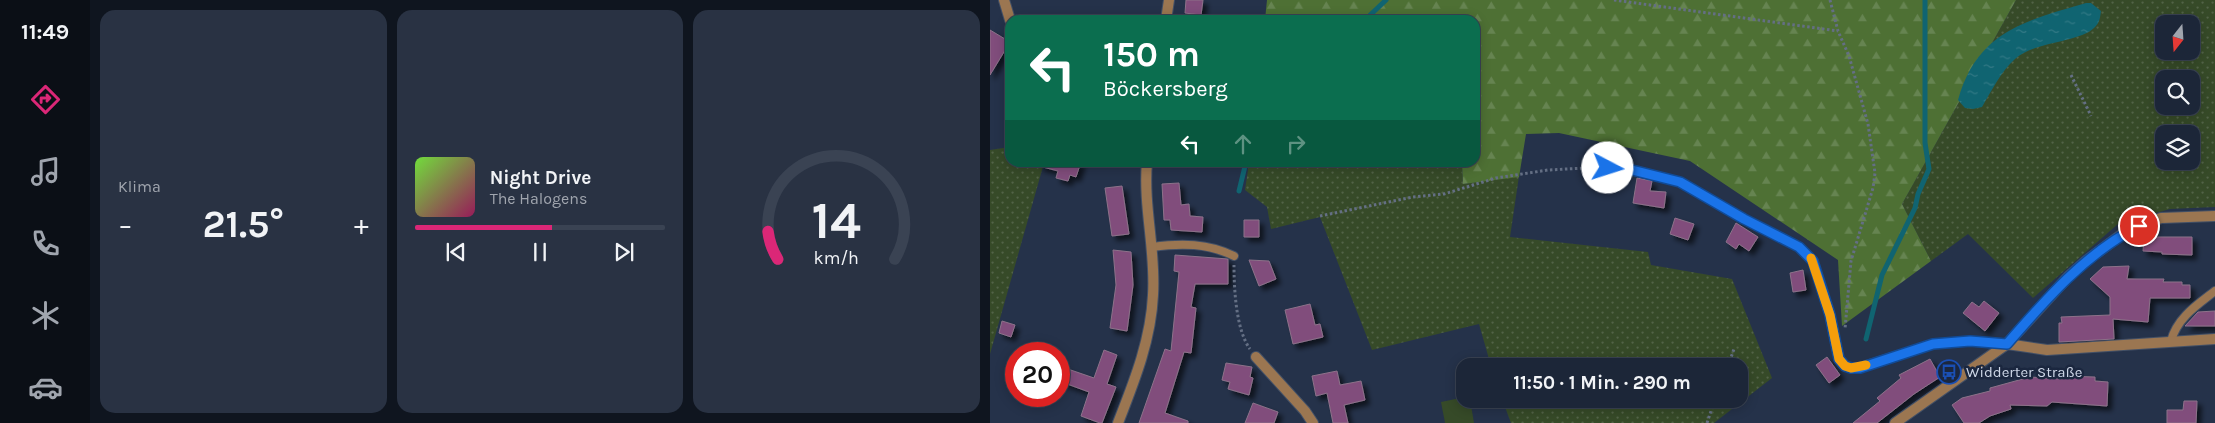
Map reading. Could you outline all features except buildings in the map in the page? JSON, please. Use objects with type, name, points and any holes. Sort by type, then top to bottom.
[{"type":"street","points":[[1004,0],[1008,15]]},
{"type":"street","points":[[1167,15],[1169,0]]},
{"type":"street","points":[[1118,423],[1140,362],[1151,320],[1154,295],[1152,247],[1145,188],[1147,167]]},
{"type":"street","points":[[1896,423],[2007,344],[2068,278],[2086,261],[2121,235],[2161,218],[2215,216]]},
{"type":"street","points":[[2007,344],[2047,350],[2215,338]]},
{"type":"street","points":[[1256,357],[1305,411],[1313,423]]},
{"type":"lane","points":[[1597,167],[1632,170],[1680,182],[1744,219],[1799,247],[1813,261],[1830,315],[1839,359],[1845,366],[1860,368],[1933,344],[1970,341],[2007,344]]},
{"type":"lane","points":[[1152,247],[1184,243],[1219,250],[1234,256]]},
{"type":"lane","points":[[2170,341],[2176,326],[2215,291]]},
{"type":"path","points":[[1614,0],[1838,30]]},
{"type":"path","points":[[1830,0],[1838,30],[1846,47],[1868,124],[1875,173],[1873,188],[1851,261],[1844,336]]},
{"type":"path","points":[[2071,75],[2090,116]]},
{"type":"path","points":[[1320,216],[1413,197],[1444,194],[1496,178],[1548,170],[1597,167]]},
{"type":"path","points":[[1234,256],[1234,284],[1241,330],[1248,347],[1256,357]]},
{"type":"path","points":[[1731,358],[1734,349]]},
{"type":"path","points":[[1707,423],[1712,408]]},
{"type":"shaded area","points":[[2016,0],[2215,0],[2215,207],[2170,209],[2118,224],[2033,298],[1968,234],[1931,261],[1902,204]]},
{"type":"shaded area","points":[[1005,148],[1005,167],[1043,167],[990,354],[990,150]]},
{"type":"shaded area","points":[[1248,167],[1462,167],[1463,184],[1519,176],[1510,237],[1648,252],[1651,265],[1732,279],[1772,378],[1748,397],[1748,358],[1489,358],[1479,324],[1372,350],[1320,217],[1271,229],[1267,207],[1245,190]]},
{"type":"shaded area","points":[[1456,399],[1456,408],[1472,408],[1474,423],[1445,423],[1441,402]]},
{"type":"shaded area","points":[[1505,408],[1733,408],[1714,423],[1511,423]]},
{"type":"green space","points":[[1267,0],[2016,0],[1902,204],[1931,261],[1842,326],[1838,260],[1690,161],[1559,133],[1526,134],[1519,177],[1463,184],[1462,167],[1480,167],[1480,15],[1266,15]]},
{"type":"water","points":[[2091,3],[2101,11],[2099,22],[2094,28],[2078,37],[2045,45],[2023,53],[2010,64],[1982,107],[1965,108],[1958,100],[1966,77],[1977,59],[1991,44],[2023,24]]},
{"type":"waterway","points":[[1370,15],[1386,0]]},
{"type":"waterway","points":[[1866,339],[1882,275],[1915,208],[1918,194],[1929,169],[1925,143],[1925,0]]},
{"type":"waterway","points":[[1239,191],[1245,167]]},
{"type":"slow traffic","points":[[1811,258],[1830,315],[1841,363],[1851,368],[1860,368],[1866,365]]},
{"type":"place","name":"Widderter Straße","points":[[1949,372]]},
{"type":"route","points":[[1608,168],[1619,168],[1658,175],[1680,182],[1744,219],[1799,247],[1813,261],[1830,315],[1839,359],[1841,363],[1851,368],[1860,368],[1893,355],[1933,344],[1970,341],[2007,344],[2036,311],[2086,261],[2121,235],[2139,226]]}]
